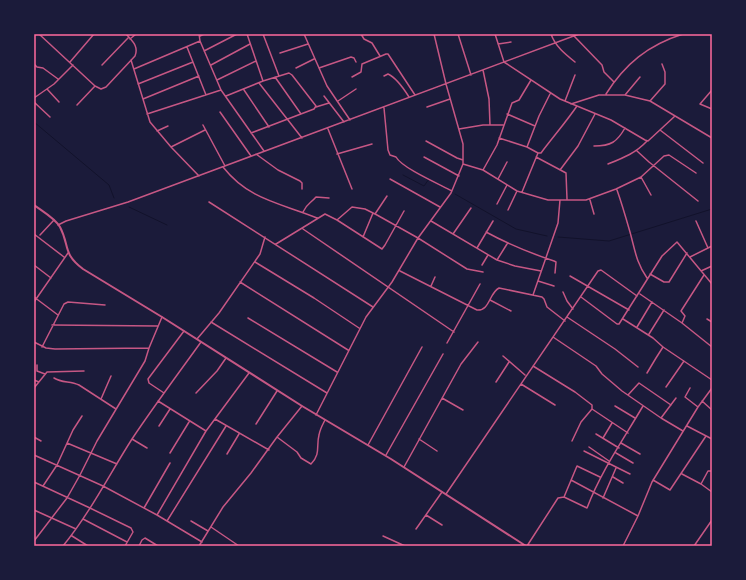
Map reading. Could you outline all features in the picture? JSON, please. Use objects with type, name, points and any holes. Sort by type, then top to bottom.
[{"type":"street","points":[[39,34],[95,86],[101,89],[106,87],[136,54],[137,49],[126,34]]},
{"type":"street","points":[[70,62],[94,34]]},
{"type":"street","points":[[102,65],[136,34]]},
{"type":"street","points":[[204,34],[199,35],[200,41],[222,90],[264,151]]},
{"type":"street","points":[[204,51],[237,34]]},
{"type":"street","points":[[247,34],[263,81]]},
{"type":"street","points":[[263,34],[279,76]]},
{"type":"street","points":[[304,34],[327,86],[350,120]]},
{"type":"street","points":[[361,34],[364,39],[372,43],[380,56]]},
{"type":"street","points":[[316,415],[359,328],[388,288],[418,238],[452,191],[463,164],[463,144],[434,34]]},
{"type":"street","points":[[458,34],[471,75]]},
{"type":"street","points":[[495,34],[504,62],[550,93],[571,104],[611,120],[648,141]]},
{"type":"street","points":[[551,34],[555,42],[565,54],[575,62]]},
{"type":"street","points":[[58,225],[200,176],[579,34]]},
{"type":"street","points":[[606,95],[618,77],[644,52],[683,34]]},
{"type":"street","points":[[574,36],[602,65],[604,72],[614,82]]},
{"type":"street","points":[[134,69],[200,41]]},
{"type":"street","points":[[498,44],[511,42]]},
{"type":"street","points":[[211,65],[250,44]]},
{"type":"street","points":[[280,53],[308,44]]},
{"type":"street","points":[[187,47],[206,96]]},
{"type":"street","points":[[352,77],[361,72],[362,64],[388,54],[415,96]]},
{"type":"street","points":[[318,68],[351,57],[354,58],[356,62]]},
{"type":"street","points":[[296,68],[314,59]]},
{"type":"street","points":[[131,60],[150,122],[171,147],[200,176]]},
{"type":"street","points":[[217,80],[256,61]]},
{"type":"street","points":[[138,84],[193,62]]},
{"type":"street","points":[[34,64],[37,67],[43,68],[58,79]]},
{"type":"street","points":[[34,98],[58,79],[73,64]]},
{"type":"street","points":[[650,101],[665,84],[665,72],[662,64]]},
{"type":"street","points":[[483,70],[489,99],[490,125]]},
{"type":"street","points":[[226,96],[288,73],[316,107]]},
{"type":"street","points":[[384,76],[388,74],[392,76],[403,87],[410,98]]},
{"type":"street","points":[[143,99],[199,76]]},
{"type":"street","points":[[565,101],[575,76]]},
{"type":"street","points":[[274,77],[301,114]]},
{"type":"street","points":[[625,95],[640,77]]},
{"type":"street","points":[[484,170],[497,145],[498,138],[512,103],[519,100],[532,80]]},
{"type":"street","points":[[259,83],[302,138]]},
{"type":"street","points":[[77,105],[95,86]]},
{"type":"street","points":[[46,89],[60,102]]},
{"type":"street","points":[[244,89],[269,127]]},
{"type":"street","points":[[147,114],[222,90]]},
{"type":"street","points":[[338,101],[356,90]]},
{"type":"street","points":[[712,90],[700,104],[712,109]]},
{"type":"street","points":[[527,147],[550,93]]},
{"type":"street","points":[[571,104],[599,95],[625,95],[650,101],[712,138]]},
{"type":"street","points":[[324,96],[344,122]]},
{"type":"street","points":[[427,108],[450,99]]},
{"type":"street","points":[[34,102],[50,118]]},
{"type":"street","points":[[251,133],[287,120],[316,107],[330,103]]},
{"type":"street","points":[[522,192],[538,153],[541,153],[577,106]]},
{"type":"street","points":[[384,107],[388,150],[390,155],[396,157],[398,161],[406,166],[452,191]]},
{"type":"street","points":[[220,112],[251,156]]},
{"type":"street","points":[[507,114],[535,126]]},
{"type":"street","points":[[560,170],[578,146],[595,114]]},
{"type":"street","points":[[608,164],[625,158],[637,151],[675,116]]},
{"type":"street","points":[[203,125],[224,166],[235,181],[252,193],[317,218]]},
{"type":"street","points":[[459,129],[503,125]]},
{"type":"street","points":[[157,131],[168,126]]},
{"type":"street","points":[[594,146],[602,146],[616,141],[625,128]]},
{"type":"street","points":[[328,129],[352,189]]},
{"type":"street","points":[[171,147],[205,130]]},
{"type":"street","points":[[660,130],[703,163]]},
{"type":"street","points":[[498,138],[527,147],[538,153]]},
{"type":"street","points":[[426,141],[463,160]]},
{"type":"street","points":[[337,154],[372,144]]},
{"type":"street","points":[[637,151],[698,201]]},
{"type":"street","points":[[256,154],[278,170],[301,182],[302,189]]},
{"type":"street","points":[[463,164],[484,170],[517,191],[548,200],[590,200],[640,177],[664,156],[669,155],[696,173]]},
{"type":"street","points":[[424,157],[459,176]]},
{"type":"street","points":[[536,157],[566,173],[567,199]]},
{"type":"street","points":[[498,179],[507,162]]},
{"type":"street","points":[[640,177],[652,195]]},
{"type":"street","points":[[390,180],[440,207]]},
{"type":"street","points":[[497,204],[507,185]]},
{"type":"street","points":[[616,189],[634,250],[641,269],[647,278]]},
{"type":"street","points":[[508,210],[517,191]]},
{"type":"street","points":[[363,237],[374,214],[387,196]]},
{"type":"street","points":[[304,212],[306,205],[316,197],[329,198]]},
{"type":"street","points":[[533,295],[560,219],[560,200]]},
{"type":"street","points":[[590,200],[594,214]]},
{"type":"street","points":[[209,202],[373,307]]},
{"type":"street","points":[[34,205],[54,220],[58,225],[68,253],[78,266],[89,274],[162,317],[316,415],[404,467],[527,546],[558,498],[564,497],[587,508],[607,464],[619,448],[643,406]]},
{"type":"street","points":[[337,220],[352,207],[365,209],[418,238],[467,269],[483,272]]},
{"type":"street","points":[[453,234],[472,208]]},
{"type":"street","points":[[276,244],[303,229],[317,218],[327,214],[378,247],[383,248],[404,211]]},
{"type":"street","points":[[40,235],[54,220]]},
{"type":"street","points":[[431,221],[497,260],[515,266],[541,271]]},
{"type":"street","points":[[477,248],[493,221]]},
{"type":"street","points":[[696,221],[708,248]]},
{"type":"street","points":[[303,229],[454,332]]},
{"type":"street","points":[[486,232],[507,244],[556,262],[556,273]]},
{"type":"street","points":[[34,234],[65,257]]},
{"type":"street","points":[[197,339],[255,262],[262,251],[265,237]]},
{"type":"street","points":[[581,297],[619,324],[638,296],[647,278],[664,254],[676,242],[679,243],[712,284]]},
{"type":"street","points":[[497,260],[507,244]]},
{"type":"street","points":[[690,257],[712,246]]},
{"type":"street","points":[[34,302],[68,253]]},
{"type":"street","points":[[650,274],[664,282],[669,282],[687,253]]},
{"type":"street","points":[[482,265],[488,255]]},
{"type":"street","points":[[255,262],[314,298],[359,328]]},
{"type":"street","points":[[34,265],[51,278]]},
{"type":"street","points":[[701,271],[712,266]]},
{"type":"street","points":[[446,494],[520,383],[565,321],[598,271],[600,269],[638,296]]},
{"type":"street","points":[[399,270],[468,306],[480,310],[486,306],[495,290],[499,288],[533,295],[544,299],[547,307],[565,321]]},
{"type":"street","points":[[682,323],[685,316],[681,311],[704,275]]},
{"type":"street","points":[[570,276],[629,310]]},
{"type":"street","points":[[430,286],[435,277]]},
{"type":"street","points":[[538,281],[554,286]]},
{"type":"street","points":[[240,282],[348,350]]},
{"type":"street","points":[[447,343],[480,284]]},
{"type":"street","points":[[563,292],[573,309]]},
{"type":"street","points":[[639,293],[682,323],[712,347]]},
{"type":"street","points":[[34,297],[58,315]]},
{"type":"street","points":[[490,300],[511,311]]},
{"type":"street","points":[[637,327],[652,302]]},
{"type":"street","points":[[42,347],[52,325],[63,305],[66,303],[105,305]]},
{"type":"street","points":[[648,335],[664,310]]},
{"type":"street","points":[[34,541],[67,498],[80,476],[91,453],[145,361],[162,317]]},
{"type":"street","points":[[567,317],[615,349],[638,367]]},
{"type":"street","points":[[248,318],[337,372]]},
{"type":"street","points":[[623,318],[712,380]]},
{"type":"street","points":[[707,319],[712,322]]},
{"type":"street","points":[[211,322],[327,393]]},
{"type":"street","points":[[52,325],[158,326]]},
{"type":"street","points":[[164,393],[149,383],[148,379],[184,331]]},
{"type":"street","points":[[553,337],[596,366],[602,374],[643,406],[683,431]]},
{"type":"street","points":[[34,342],[42,347],[55,349],[149,348]]},
{"type":"street","points":[[63,546],[83,520],[132,439],[201,342]]},
{"type":"street","points":[[404,467],[461,364],[478,342]]},
{"type":"street","points":[[368,445],[422,347]]},
{"type":"street","points":[[648,373],[663,347]]},
{"type":"street","points":[[386,456],[443,354]]},
{"type":"street","points":[[503,356],[526,376]]},
{"type":"street","points":[[196,393],[217,371],[226,358]]},
{"type":"street","points":[[666,387],[684,361]]},
{"type":"street","points":[[496,382],[509,362]]},
{"type":"street","points":[[37,365],[37,371],[45,374]]},
{"type":"street","points":[[533,366],[586,400],[592,406],[592,409],[628,433]]},
{"type":"street","points":[[34,388],[48,372],[84,371]]},
{"type":"street","points":[[157,515],[206,431],[249,373]]},
{"type":"street","points":[[101,399],[111,376]]},
{"type":"street","points":[[54,378],[62,382],[79,385],[116,409]]},
{"type":"street","points":[[34,380],[39,382]]},
{"type":"street","points":[[520,383],[555,405]]},
{"type":"street","points":[[628,395],[639,383],[671,404]]},
{"type":"street","points":[[690,388],[685,397],[698,407]]},
{"type":"street","points":[[623,546],[638,516],[653,480],[698,407],[712,388]]},
{"type":"street","points":[[256,424],[278,391]]},
{"type":"street","points":[[442,398],[463,410]]},
{"type":"street","points":[[661,418],[676,398]]},
{"type":"street","points":[[158,401],[206,431]]},
{"type":"street","points":[[702,401],[712,410]]},
{"type":"street","points":[[199,546],[223,506],[251,473],[302,406]]},
{"type":"street","points":[[615,406],[636,418]]},
{"type":"street","points":[[159,426],[170,409]]},
{"type":"street","points":[[572,441],[581,422],[592,409]]},
{"type":"street","points":[[43,486],[57,465],[82,416]]},
{"type":"street","points":[[215,419],[268,450]]},
{"type":"street","points":[[278,437],[297,452],[301,458],[311,464],[316,460],[319,447],[319,433],[325,420]]},
{"type":"street","points":[[170,453],[189,421]]},
{"type":"street","points":[[603,438],[612,423]]},
{"type":"street","points":[[167,521],[226,426]]},
{"type":"street","points":[[686,426],[712,439]]},
{"type":"street","points":[[227,454],[239,434]]},
{"type":"street","points":[[596,434],[619,448]]},
{"type":"street","points":[[653,480],[670,490],[706,436]]},
{"type":"street","points":[[34,437],[41,441]]},
{"type":"street","points":[[132,439],[148,448]]},
{"type":"street","points":[[419,439],[438,451]]},
{"type":"street","points":[[67,443],[118,464]]},
{"type":"street","points":[[621,443],[640,454]]},
{"type":"street","points":[[589,447],[609,461]]},
{"type":"street","points":[[584,451],[607,464],[630,474]]},
{"type":"street","points":[[615,453],[633,463]]},
{"type":"street","points":[[34,455],[103,486],[157,515],[202,542]]},
{"type":"street","points":[[144,508],[170,463]]},
{"type":"street","points":[[564,497],[578,466],[600,477]]},
{"type":"street","points":[[604,498],[616,468]]},
{"type":"street","points":[[701,484],[708,471],[712,471]]},
{"type":"street","points":[[682,474],[701,484],[712,492]]},
{"type":"street","points":[[613,477],[623,483]]},
{"type":"street","points":[[571,480],[638,516]]},
{"type":"street","points":[[34,482],[132,528],[133,532],[125,546]]},
{"type":"street","points":[[416,529],[442,492]]},
{"type":"street","points":[[34,510],[76,530]]},
{"type":"street","points":[[426,515],[442,525]]},
{"type":"street","points":[[83,520],[127,542]]},
{"type":"street","points":[[694,546],[712,520]]},
{"type":"street","points":[[190,521],[208,531]]},
{"type":"street","points":[[211,526],[239,546]]},
{"type":"street","points":[[72,536],[88,546]]},
{"type":"street","points":[[383,536],[405,546]]},
{"type":"street","points":[[139,546],[145,538],[158,546]]},
{"type":"waterway","points":[[34,122],[109,185],[114,198]]},
{"type":"waterway","points":[[403,175],[424,186],[429,179]]},
{"type":"waterway","points":[[455,194],[516,229],[547,236]]},
{"type":"waterway","points":[[129,207],[167,225]]},
{"type":"waterway","points":[[558,237],[609,241],[712,209]]}]
